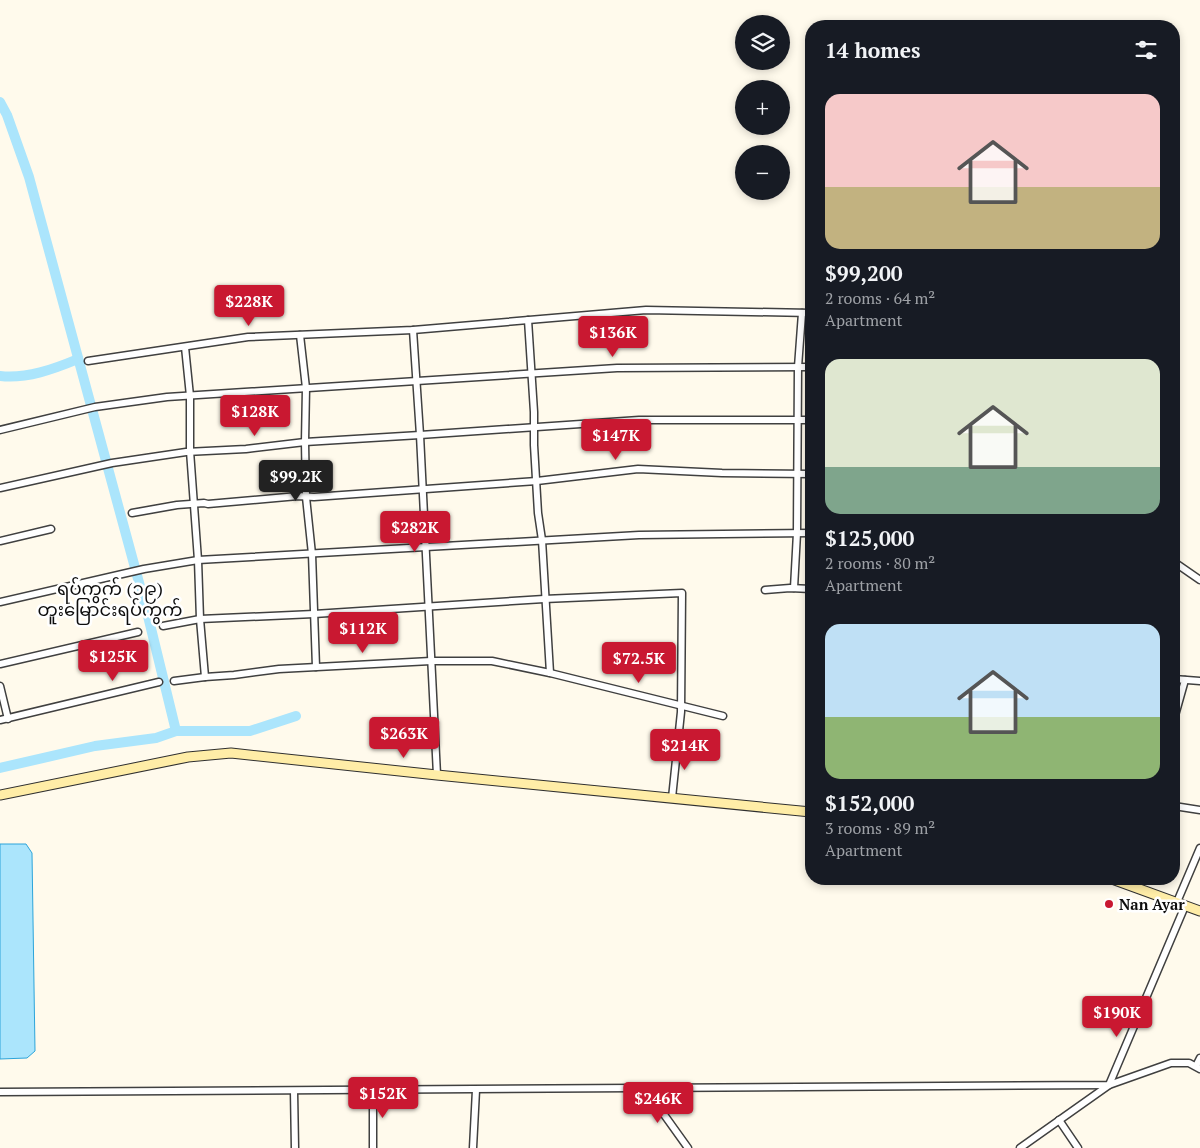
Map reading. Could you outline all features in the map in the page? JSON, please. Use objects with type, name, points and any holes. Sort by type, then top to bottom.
[{"type":"main road","points":[[0,795],[188,757],[231,753],[805,811]]},
{"type":"main road","points":[[1129,885],[1200,911]]},
{"type":"street","points":[[88,361],[248,338],[413,330],[646,310],[805,312]]},
{"type":"street","points":[[794,588],[797,533],[798,368],[802,312]]},
{"type":"street","points":[[528,320],[538,514],[542,540],[544,599],[550,673]]},
{"type":"street","points":[[413,330],[437,775]]},
{"type":"street","points":[[300,335],[306,388],[306,497],[312,554],[316,667]]},
{"type":"street","points":[[185,347],[190,396],[190,451],[205,677]]},
{"type":"street","points":[[0,430],[95,408],[167,397],[617,368],[805,367]]},
{"type":"street","points":[[0,488],[112,463],[190,451],[246,449],[305,442],[638,420],[805,420]]},
{"type":"street","points":[[132,513],[177,505],[298,496],[314,497],[422,490],[537,481],[638,469],[805,474]]},
{"type":"street","points":[[0,542],[51,530]]},
{"type":"street","points":[[0,602],[144,569],[198,560],[639,534],[805,533]]},
{"type":"street","points":[[1180,566],[1200,580]]},
{"type":"street","points":[[765,590],[805,589]]},
{"type":"street","points":[[163,626],[200,619],[682,593],[680,705],[672,798]]},
{"type":"street","points":[[0,664],[138,632]]},
{"type":"street","points":[[174,681],[279,669],[431,661],[492,661],[550,673],[723,716]]},
{"type":"street","points":[[1180,680],[1200,681]]},
{"type":"street","points":[[1180,698],[1185,680]]},
{"type":"street","points":[[0,720],[158,682]]},
{"type":"street","points":[[0,686],[8,719]]},
{"type":"street","points":[[1180,807],[1200,810]]},
{"type":"street","points":[[1109,1085],[1181,904],[1200,848]]},
{"type":"street","points":[[1020,1148],[1109,1085],[1171,1063],[1189,1063],[1198,1068],[1200,1058]]},
{"type":"street","points":[[0,1092],[1109,1085]]},
{"type":"street","points":[[645,1088],[688,1148]]},
{"type":"street","points":[[372,1090],[373,1148]]},
{"type":"street","points":[[474,1148],[476,1090]]},
{"type":"street","points":[[294,1091],[296,1148]]},
{"type":"street","points":[[1059,1120],[1078,1148]]},
{"type":"water","points":[[0,844],[26,844],[32,853],[35,1051],[27,1058],[0,1059]]},
{"type":"waterway","points":[[0,102],[7,115],[29,177],[147,612],[176,731]]},
{"type":"waterway","points":[[0,376],[30,375],[50,370],[78,359]]},
{"type":"waterway","points":[[0,768],[95,746],[156,738],[176,731],[250,731],[296,716]]},
{"type":"place","name":"Nan Ayar","points":[[1109,904]]},
{"type":"district","name":"ရပ်ကွက် (၁၉) တူးမြောင်းရပ်ကွက်","points":[[110,598]]}]
